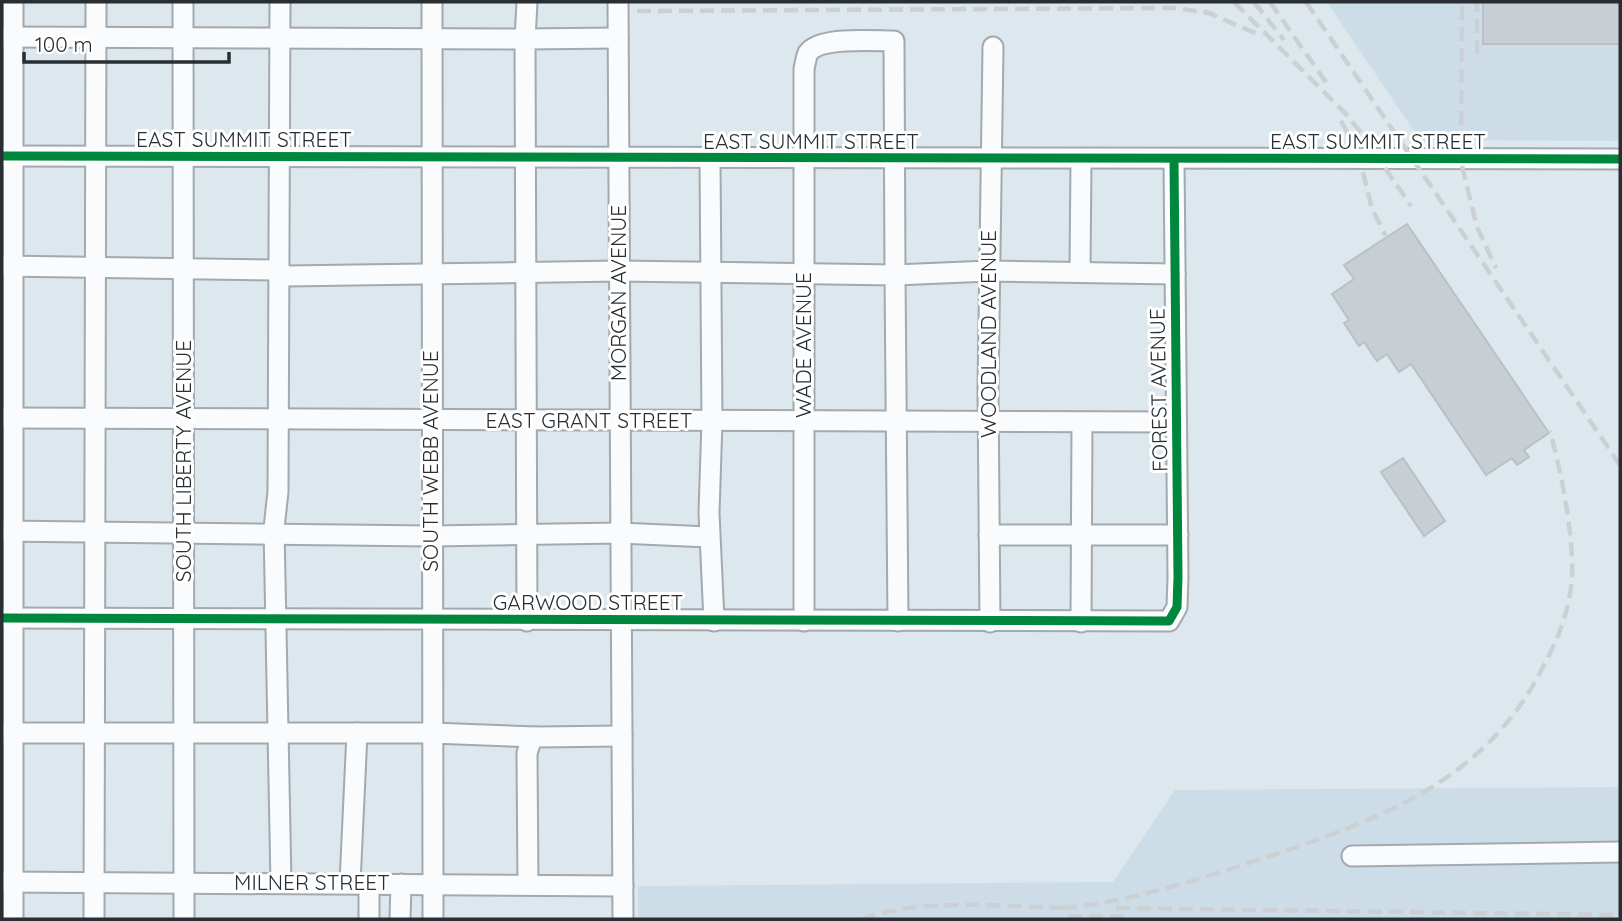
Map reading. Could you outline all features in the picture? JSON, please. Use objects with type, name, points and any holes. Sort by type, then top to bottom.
[{"type":"street","points":[[13,2],[7,38],[7,882],[13,919]]},
{"type":"street","points":[[94,919],[92,735],[96,2]]},
{"type":"street","name":"SOUTH LIBERTY AVENUE","points":[[183,2],[184,919]]},
{"type":"street","points":[[280,2],[275,534],[281,883]]},
{"type":"street","name":"SOUTH WEBB AVENUE","points":[[432,2],[433,919]]},
{"type":"street","points":[[527,2],[524,272],[527,621]]},
{"type":"street","name":"MORGAN AVENUE","points":[[618,2],[623,919]]},
{"type":"street","points":[[7,38],[618,38]]},
{"type":"street","name":"WADE AVENUE","points":[[804,621],[804,69],[808,54],[819,45],[845,41],[894,41],[894,159]]},
{"type":"street","name":"WOODLAND AVENUE","points":[[990,622],[989,271],[993,47]]},
{"type":"street","name":"EAST SUMMIT STREET","points":[[7,156],[1620,159]]},
{"type":"street","points":[[710,159],[712,421],[709,537],[714,621]]},
{"type":"street","points":[[894,159],[898,621]]},
{"type":"street","points":[[1080,271],[1081,160]]},
{"type":"street","name":"FOREST AVENUE","points":[[1172,618],[1177,607],[1178,535],[1174,160]]},
{"type":"street","points":[[7,266],[279,270],[286,276],[619,271],[895,275],[989,271],[1175,274]]},
{"type":"street","name":"EAST GRANT STREET","points":[[7,419],[1177,422]]},
{"type":"street","points":[[1081,622],[1082,422]]},
{"type":"street","points":[[7,531],[431,536],[619,533],[709,537]]},
{"type":"street","points":[[989,535],[1178,535]]},
{"type":"street","name":"GARWOOD STREET","points":[[7,618],[1159,623],[1172,618]]},
{"type":"street","points":[[7,733],[622,736]]},
{"type":"street","points":[[357,733],[359,884],[369,919]]},
{"type":"street","points":[[528,885],[527,753],[531,741],[536,737]]},
{"type":"street","points":[[1352,856],[1620,852]]},
{"type":"street","name":"MILNER STREET","points":[[7,882],[623,886]]},
{"type":"street","points":[[400,919],[401,884]]},
{"type":"shaded area","points":[[1327,2],[1620,2],[1620,141],[1420,140]]},
{"type":"shaded area","points":[[1620,787],[1620,919],[638,919],[638,886],[1113,882],[1175,790]]},
{"type":"building","points":[[1483,2],[1620,2],[1620,44],[1483,44]]},
{"type":"building","points":[[1407,224],[1549,433],[1524,450],[1529,457],[1517,465],[1512,458],[1486,475],[1411,364],[1399,372],[1387,354],[1377,361],[1364,342],[1359,346],[1344,323],[1349,320],[1332,294],[1354,279],[1344,265]]},
{"type":"building","points":[[1403,458],[1445,521],[1424,536],[1381,472]]},
{"type":"railway","points":[[1234,2],[1345,113],[1363,135]]},
{"type":"railway","points":[[1254,2],[1284,40]]},
{"type":"railway","points":[[1270,2],[1330,88]]},
{"type":"railway","points":[[1306,2],[1620,465]]},
{"type":"railway","points":[[1461,146],[1462,2]]},
{"type":"railway","points":[[1477,2],[1477,54]]},
{"type":"railway","points":[[637,11],[1177,8],[1214,14]]},
{"type":"railway","points":[[1204,11],[1262,36]]},
{"type":"railway","points":[[1341,121],[1355,146]]},
{"type":"railway","points":[[1462,166],[1477,227],[1496,268]]},
{"type":"railway","points":[[1385,168],[1411,206]]},
{"type":"railway","points":[[1363,172],[1372,209],[1386,236]]},
{"type":"railway","points":[[1063,908],[1117,900],[1169,888],[1354,826],[1429,789],[1462,766],[1493,738],[1520,706],[1543,667],[1558,635],[1569,601],[1572,577],[1569,523],[1550,431]]},
{"type":"railway","points":[[862,919],[886,912],[938,906],[1071,908]]},
{"type":"railway","points":[[1116,908],[1620,915]]},
{"type":"railway","points":[[1068,916],[1128,916]]},
{"type":"cycle path","points":[[2,156],[1620,159]]},
{"type":"cycle path","points":[[2,618],[1169,621],[1177,607],[1178,577],[1174,160]]}]
